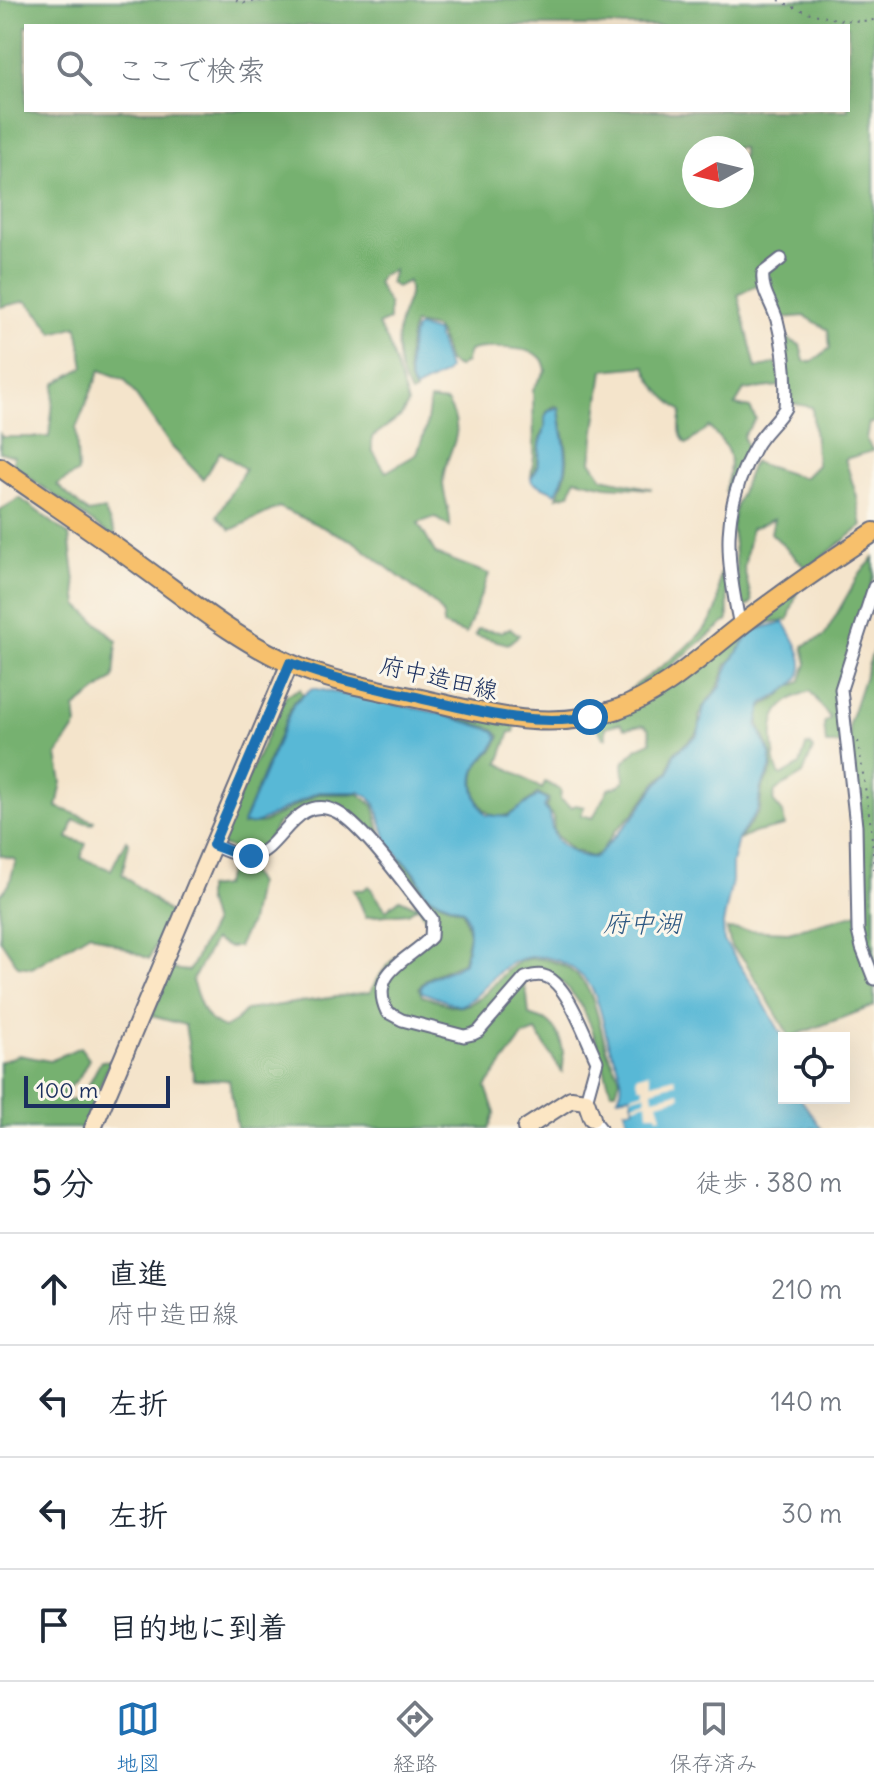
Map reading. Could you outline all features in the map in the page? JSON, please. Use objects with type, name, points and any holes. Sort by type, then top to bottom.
[{"type":"main road","name":"府中造田線","points":[[0,467],[240,636],[290,663],[347,682],[500,717],[531,721],[566,721],[616,710],[654,693],[740,626],[874,532]]},
{"type":"street","points":[[740,626],[727,525],[731,505],[755,446],[785,408],[784,368],[777,319],[762,283],[763,273],[781,259]]},
{"type":"street","points":[[874,587],[841,689],[856,826],[858,931],[874,979]]},
{"type":"street","points":[[93,1128],[290,663]]},
{"type":"street","points":[[213,845],[251,856],[261,853],[283,829],[305,813],[325,808],[346,817],[432,919],[431,937],[390,971],[383,981],[381,988],[387,1012],[402,1020],[464,1036],[479,1031],[525,978],[543,975],[553,979],[564,991],[597,1061],[586,1101],[596,1123]]},
{"type":"street","points":[[526,1128],[571,1099],[586,1101]]},
{"type":"path","points":[[236,0],[245,3],[267,0]]},
{"type":"path","points":[[779,0],[813,13],[874,20]]},
{"type":"path","points":[[857,734],[874,869]]},
{"type":"green space","points":[[0,0],[874,0],[874,423],[869,423],[866,439],[873,451],[845,459],[862,526],[807,569],[771,533],[774,519],[751,529],[744,568],[752,602],[745,608],[740,601],[732,526],[736,505],[753,462],[804,478],[817,465],[812,407],[790,403],[784,337],[800,345],[804,361],[812,362],[830,348],[828,330],[805,316],[782,318],[766,280],[738,295],[756,368],[777,363],[780,386],[744,390],[735,405],[750,408],[756,419],[743,436],[748,450],[730,492],[725,491],[730,462],[723,443],[709,427],[687,444],[680,433],[682,411],[660,391],[645,366],[603,370],[591,461],[603,478],[652,489],[606,486],[575,479],[570,494],[557,497],[567,461],[559,407],[555,406],[546,414],[538,463],[531,476],[534,456],[533,389],[546,370],[542,359],[536,354],[517,349],[484,348],[469,351],[465,363],[458,367],[448,362],[435,328],[414,324],[408,359],[409,377],[415,391],[411,394],[400,368],[397,347],[399,327],[409,297],[408,281],[397,287],[390,283],[394,270],[382,275],[377,283],[389,305],[389,320],[378,325],[388,342],[408,404],[401,416],[372,437],[372,450],[386,472],[417,454],[426,428],[430,400],[447,402],[456,425],[443,482],[450,527],[435,517],[418,523],[436,554],[489,574],[466,634],[443,625],[443,615],[436,605],[353,541],[279,507],[231,530],[217,516],[245,469],[220,452],[203,479],[171,446],[125,380],[100,370],[76,428],[78,472],[57,485],[88,513],[104,510],[115,533],[113,537],[13,466],[14,456],[0,452],[0,434],[2,437],[49,437],[55,384],[84,367],[77,326],[53,333],[26,301],[0,307]]},
{"type":"green space","points":[[20,498],[69,535],[78,605],[117,641],[114,678],[75,708],[77,725],[57,755],[62,782],[57,807],[94,821],[92,824],[74,820],[68,838],[86,844],[81,858],[111,870],[126,840],[129,843],[122,874],[171,914],[149,959],[90,933],[32,968],[18,966],[0,939],[0,895],[9,885],[16,860],[0,855],[0,510]]},
{"type":"green space","points":[[874,558],[874,576],[837,685],[840,744],[826,744],[824,723],[830,718],[810,691],[783,706],[774,720],[773,729],[775,761],[781,776],[800,765],[806,746],[811,745],[813,749],[803,774],[775,791],[773,801],[783,813],[785,826],[753,833],[739,840],[760,810],[762,788],[772,770],[772,756],[759,723],[759,714],[764,705],[800,682],[807,664],[803,646],[824,636],[860,573]]},
{"type":"green space","points":[[723,568],[727,582],[728,620],[639,692],[628,691],[701,634],[718,606],[719,578]]},
{"type":"green space","points":[[797,592],[788,620],[770,622],[747,636],[703,707],[696,734],[673,754],[669,771],[615,831],[600,853],[591,857],[572,850],[557,836],[553,817],[546,808],[549,799],[538,793],[507,815],[490,814],[483,808],[476,792],[475,774],[500,736],[494,729],[439,712],[516,724],[499,763],[542,789],[545,782],[561,790],[560,799],[571,807],[584,807],[581,815],[593,818],[608,789],[624,781],[623,763],[637,748],[651,742],[649,729],[644,725],[625,728],[620,723],[606,727],[606,738],[603,738],[595,722]]},
{"type":"green space","points":[[510,628],[519,635],[508,644],[475,635],[478,629],[501,632]]},
{"type":"green space","points":[[874,648],[874,1006],[804,1032],[787,1032],[745,961],[731,947],[727,929],[788,932],[862,912],[849,724]]},
{"type":"green space","points":[[300,689],[303,695],[293,702],[242,825],[263,823],[318,794],[359,794],[374,806],[381,836],[372,839],[328,804],[292,815],[278,823],[264,847],[249,853],[217,844],[286,695]]},
{"type":"green space","points":[[400,858],[432,899],[463,911],[469,934],[463,961],[423,983],[419,988],[422,996],[459,1007],[476,1000],[514,965],[525,960],[539,959],[562,965],[579,978],[592,997],[606,1048],[620,1078],[616,1091],[611,1091],[590,1024],[574,996],[550,974],[521,975],[529,1015],[548,1022],[560,1038],[562,1072],[536,1031],[523,1036],[486,1087],[495,1113],[489,1128],[237,1128],[229,1080],[194,1079],[185,1025],[152,1016],[171,969],[189,971],[213,924],[206,888],[223,886],[232,863],[247,867],[257,884],[250,923],[238,947],[228,947],[214,940],[192,981],[206,1015],[224,1028],[246,1010],[370,992],[397,956],[434,931],[393,866]]},
{"type":"green space","points":[[369,886],[386,910],[400,899],[417,907],[408,913],[366,917],[354,889],[363,890]]},
{"type":"green space","points":[[80,1047],[89,1059],[79,1078],[63,1093],[68,1102],[83,1095],[101,1061],[110,1061],[83,1128],[0,1128],[0,1062],[19,1055],[50,1061]]},
{"type":"water","points":[[419,327],[436,332],[448,369],[445,374],[415,389],[409,359],[414,334]]},
{"type":"water","points":[[559,408],[566,460],[556,493],[532,482],[531,478],[538,465],[545,417],[550,410]]},
{"type":"water","name":"府中湖","points":[[784,622],[799,649],[802,670],[791,686],[763,703],[757,724],[771,757],[770,769],[760,789],[758,809],[738,839],[723,924],[724,941],[780,1032],[778,1104],[804,1104],[821,1128],[630,1128],[625,1110],[634,1108],[631,1095],[618,1097],[622,1081],[598,1003],[591,987],[573,969],[552,959],[528,957],[505,967],[472,999],[459,1006],[422,992],[421,988],[430,979],[464,962],[469,935],[467,917],[464,910],[425,892],[415,872],[388,844],[376,805],[369,797],[360,792],[318,792],[255,824],[243,824],[294,703],[312,688],[434,712],[495,731],[498,738],[478,765],[474,778],[476,798],[486,815],[507,817],[539,795],[547,800],[544,807],[559,842],[577,854],[596,857],[670,772],[674,754],[698,735],[704,707],[720,688],[729,665],[755,630]]},
{"type":"pier","points":[[649,1072],[652,1083],[675,1077],[676,1083],[652,1090],[654,1098],[679,1092],[681,1097],[658,1103],[662,1116],[658,1117],[657,1114],[648,1114],[647,1102],[634,1106],[633,1103],[646,1099],[645,1094],[631,1097],[644,1091],[636,1076]]},
{"type":"route","points":[[251,856],[213,845],[290,663],[347,682],[510,719],[566,721],[590,717]]}]
